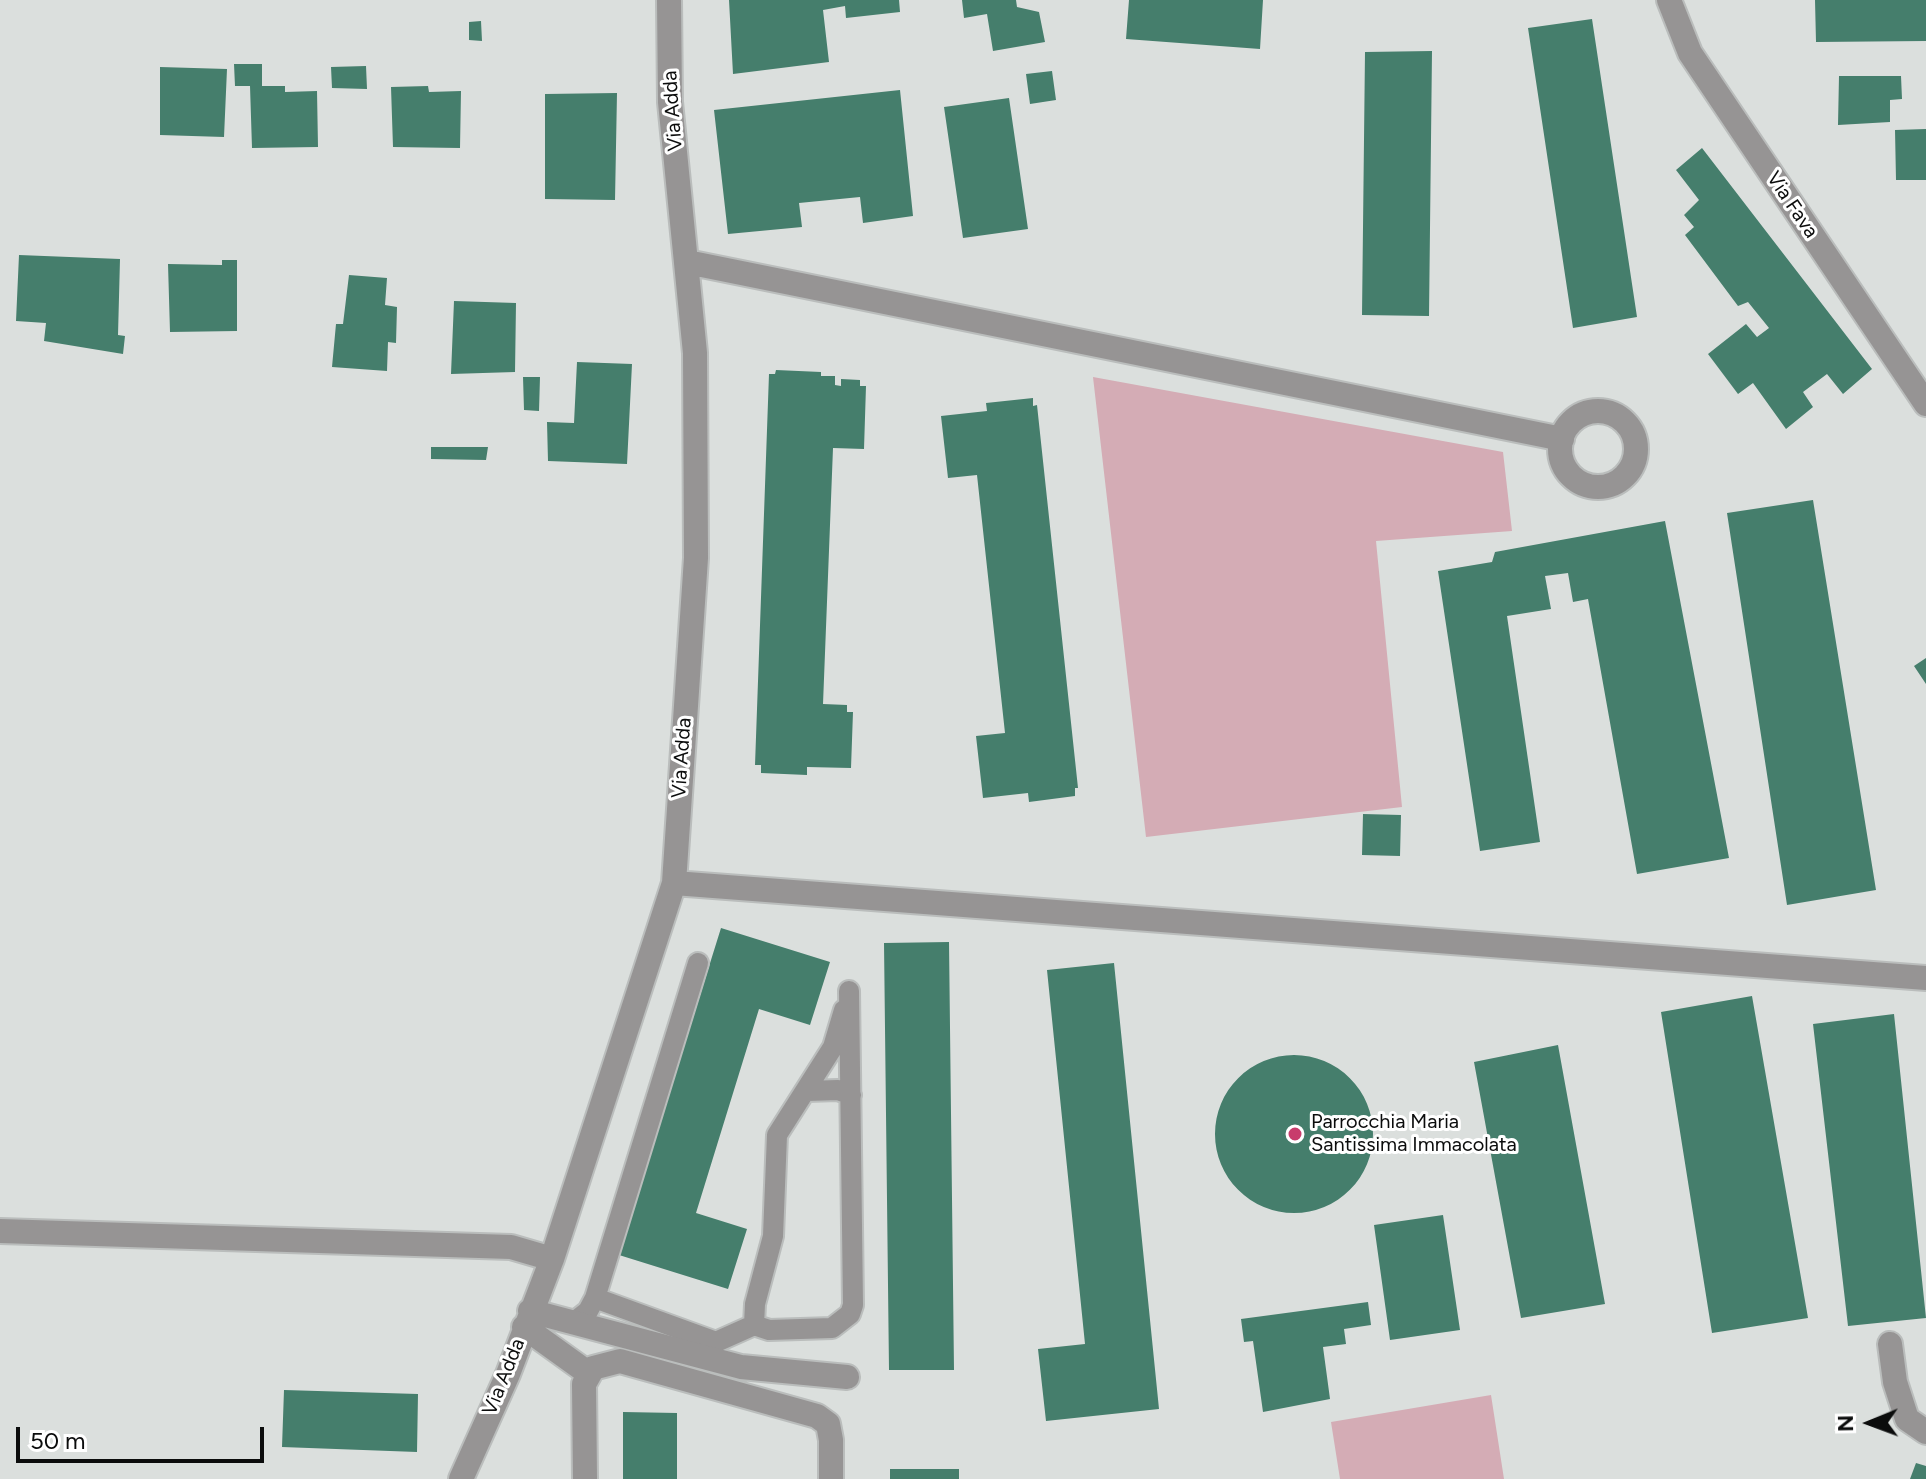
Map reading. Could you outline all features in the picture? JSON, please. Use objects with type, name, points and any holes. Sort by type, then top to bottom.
[{"type":"street","name":"Via Adda","points":[[461,1479],[508,1374],[552,1259],[674,883],[696,558],[695,353],[670,102],[669,0]]},
{"type":"street","name":"Via Fava","points":[[1669,0],[1690,53],[1926,404]]},
{"type":"street","points":[[687,262],[1562,439]]},
{"type":"street","points":[[674,883],[1926,978]]},
{"type":"street","points":[[0,1231],[511,1247],[552,1259]]},
{"type":"street","points":[[527,1319],[574,1322],[741,1367],[847,1377]]},
{"type":"street","points":[[527,1319],[588,1373]]},
{"type":"street","points":[[1890,1344],[1895,1382],[1907,1419],[1926,1432]]},
{"type":"street","points":[[585,1479],[584,1384],[588,1373],[608,1362],[620,1361],[817,1416],[828,1424],[831,1479]]},
{"type":"lane","points":[[574,1322],[588,1311],[595,1298],[698,963]]},
{"type":"lane","points":[[595,1298],[716,1342],[754,1325],[769,1330],[832,1328],[850,1314],[853,1305],[849,991],[833,1047],[777,1135],[773,1236],[755,1304],[754,1325]]},
{"type":"lane","points":[[807,1091],[838,1090],[851,1095]]},
{"type":"shaded area","points":[[1093,377],[1503,452],[1512,531],[1376,541],[1402,807],[1146,837]]},
{"type":"shaded area","points":[[1491,1395],[1504,1479],[1340,1479],[1331,1422]]},
{"type":"building","points":[[729,0],[899,0],[900,12],[846,18],[845,6],[823,10],[829,62],[733,74]]},
{"type":"building","points":[[962,0],[1016,0],[1017,7],[1039,12],[1045,42],[993,51],[987,14],[964,18]]},
{"type":"building","points":[[1129,0],[1263,0],[1260,49],[1126,39]]},
{"type":"building","points":[[1815,0],[1926,0],[1926,41],[1816,42]]},
{"type":"building","points":[[1592,19],[1637,317],[1573,328],[1528,28]]},
{"type":"building","points":[[481,21],[482,41],[469,40],[469,22]]},
{"type":"building","points":[[1432,51],[1429,316],[1362,315],[1365,52]]},
{"type":"building","points":[[234,64],[262,64],[262,86],[285,86],[285,92],[317,91],[318,147],[252,148],[250,86],[235,86]]},
{"type":"building","points":[[366,66],[367,89],[332,88],[331,67]]},
{"type":"building","points":[[160,67],[227,69],[224,137],[160,135]]},
{"type":"building","points":[[1052,71],[1056,100],[1030,104],[1026,74]]},
{"type":"building","points":[[1839,76],[1901,76],[1902,99],[1890,100],[1890,122],[1838,125]]},
{"type":"building","points":[[428,86],[429,92],[461,91],[460,148],[393,147],[391,87]]},
{"type":"building","points":[[900,90],[913,216],[863,223],[860,197],[799,203],[802,227],[728,234],[714,110]]},
{"type":"building","points":[[617,93],[615,200],[545,199],[545,94]]},
{"type":"building","points":[[1009,98],[1028,229],[963,238],[944,107]]},
{"type":"building","points":[[1926,129],[1926,180],[1896,180],[1895,130]]},
{"type":"building","points":[[1702,148],[1872,369],[1843,394],[1827,374],[1803,392],[1813,407],[1786,429],[1753,383],[1738,394],[1708,354],[1746,324],[1757,337],[1769,328],[1748,302],[1738,306],[1685,235],[1694,227],[1684,215],[1699,200],[1676,170]]},
{"type":"building","points":[[19,255],[120,259],[118,335],[125,336],[123,354],[44,341],[46,323],[16,321]]},
{"type":"building","points":[[222,260],[237,260],[237,331],[170,332],[168,264],[222,265]]},
{"type":"building","points":[[349,275],[387,278],[385,305],[397,307],[396,343],[388,342],[387,371],[332,367],[336,324],[343,324]]},
{"type":"building","points":[[454,301],[516,303],[515,372],[451,374]]},
{"type":"building","points":[[577,362],[632,364],[627,464],[548,461],[547,422],[574,423]]},
{"type":"building","points":[[776,370],[821,372],[821,376],[835,376],[835,385],[841,386],[841,379],[860,380],[860,386],[866,386],[864,449],[833,448],[823,704],[847,705],[847,712],[853,712],[851,768],[807,767],[807,775],[761,773],[761,765],[755,765],[769,374],[775,374]]},
{"type":"building","points":[[523,377],[540,377],[539,411],[524,410]]},
{"type":"building","points":[[1033,398],[1033,406],[1037,405],[1078,788],[1075,788],[1075,796],[1029,802],[1028,793],[983,798],[976,736],[1005,733],[977,475],[948,478],[941,416],[987,411],[986,403]]},
{"type":"building","points":[[431,447],[488,447],[486,460],[431,459]]},
{"type":"building","points":[[1813,500],[1876,890],[1787,905],[1727,513]]},
{"type":"building","points":[[1665,521],[1729,858],[1637,874],[1588,599],[1573,602],[1568,573],[1545,576],[1551,609],[1507,616],[1540,842],[1480,851],[1438,571],[1492,562],[1495,552]]},
{"type":"building","points":[[1926,658],[1926,684],[1914,666]]},
{"type":"building","points":[[1363,814],[1401,815],[1400,856],[1362,855]]},
{"type":"building","points":[[721,928],[830,962],[810,1025],[759,1009],[696,1213],[747,1229],[728,1289],[619,1255]]},
{"type":"building","points":[[949,942],[954,1370],[889,1370],[884,943]]},
{"type":"building","points":[[1114,963],[1159,1409],[1046,1421],[1038,1349],[1085,1344],[1047,970]]},
{"type":"building","points":[[1752,996],[1808,1318],[1712,1333],[1661,1012]]},
{"type":"building","points":[[1894,1014],[1926,1318],[1848,1326],[1813,1024]]},
{"type":"building","points":[[1558,1045],[1605,1304],[1521,1318],[1474,1062]]},
{"type":"building","name":"Parrocchia Maria Santissima Immacolata","points":[[1294,1055],[1324,1061],[1350,1078],[1367,1104],[1373,1134],[1367,1164],[1350,1190],[1324,1207],[1294,1213],[1264,1207],[1238,1190],[1221,1164],[1215,1134],[1221,1104],[1238,1078],[1264,1061]]},
{"type":"building","points":[[1443,1215],[1460,1330],[1390,1340],[1374,1225]]},
{"type":"building","points":[[1368,1302],[1371,1325],[1344,1329],[1346,1344],[1323,1347],[1330,1399],[1263,1412],[1253,1341],[1244,1342],[1241,1319]]},
{"type":"building","points":[[284,1390],[418,1394],[417,1452],[282,1447]]},
{"type":"building","points":[[623,1412],[677,1413],[677,1479],[623,1479]]},
{"type":"building","points":[[1916,1463],[1926,1466],[1926,1479],[1910,1479]]},
{"type":"building","points":[[890,1469],[959,1469],[959,1479],[890,1479]]},
{"type":"place","name":"Parrocchia Maria Santissima Immacolata","points":[[1295,1134]]}]
